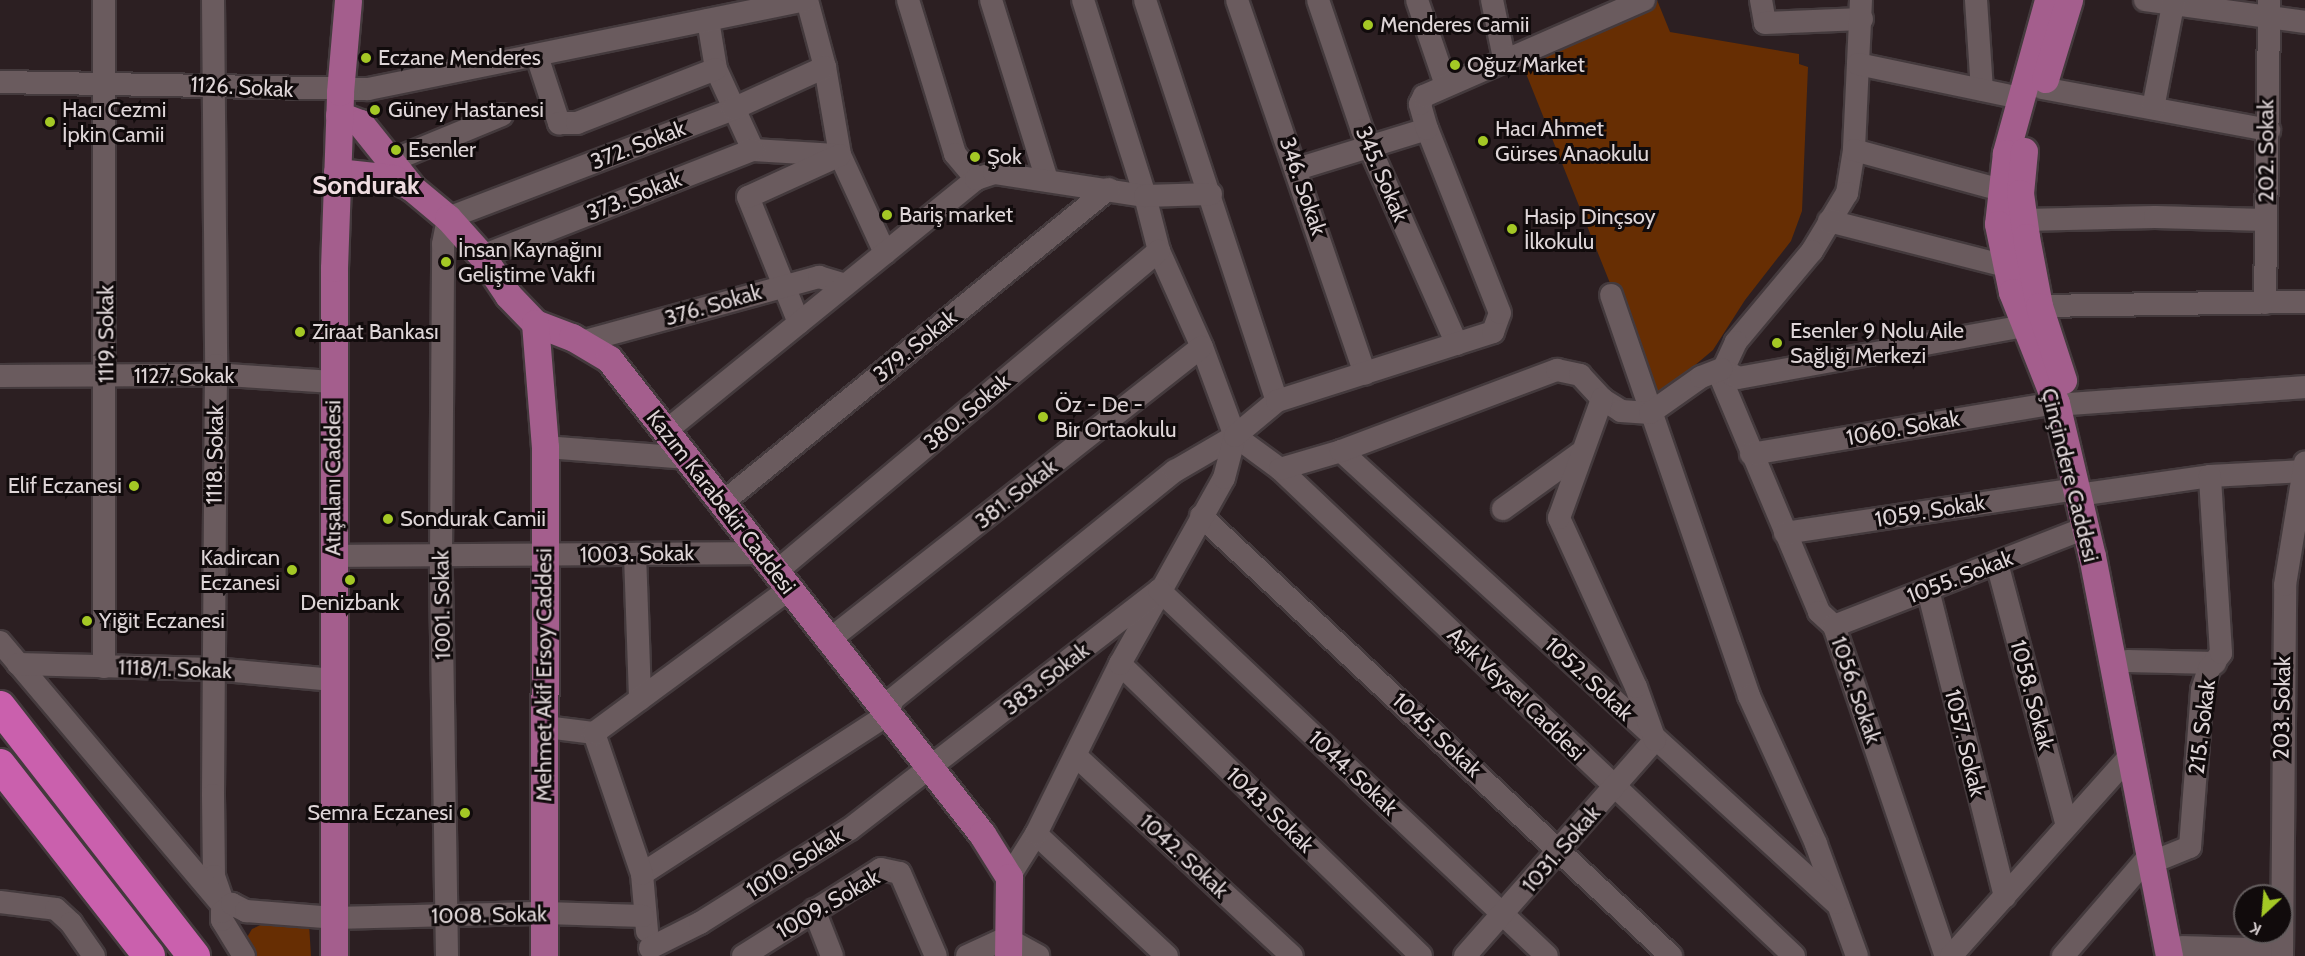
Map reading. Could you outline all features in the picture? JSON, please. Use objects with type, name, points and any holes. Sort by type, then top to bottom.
[{"type":"highway","points":[[0,708],[194,956]]},
{"type":"highway","points":[[0,765],[149,956]]},
{"type":"highway","points":[[33,805],[77,891],[122,956]]},
{"type":"main road","name":"Atışalanı Caddesi","points":[[334,956],[333,382],[337,172],[348,0]]},
{"type":"main road","name":"Çinçindere Caddesi","points":[[2032,316],[2020,193],[2031,93],[2048,0]]},
{"type":"main road","name":"Çinçindere Caddesi","points":[[2069,0],[2031,93],[2001,190],[1998,224],[2006,266],[2032,316],[2063,403],[2127,661],[2158,856]]},
{"type":"main road","name":"Kazım Karabekir Caddesi","points":[[340,104],[360,123],[412,188],[448,218],[482,256],[508,295],[535,323],[581,342],[609,359],[829,640],[933,768],[1008,877]]},
{"type":"main road","points":[[337,172],[393,178],[412,188]]},
{"type":"main road","name":"Mehmet Akif Ersoy Caddesi","points":[[535,323],[545,447],[544,956]]},
{"type":"main road","name":"Çinçindere Caddesi","points":[[2084,491],[2085,528],[2131,756],[2158,856],[2179,953]]},
{"type":"main road","points":[[1007,947],[1008,877]]},
{"type":"street","name":"1119. Sokak","points":[[104,667],[107,376],[105,0]]},
{"type":"street","name":"1118. Sokak","points":[[213,0],[216,375],[213,669],[214,876],[233,916]]},
{"type":"street","name":"1126. Sokak","points":[[0,82],[105,81],[214,85],[340,104],[537,56],[807,0]]},
{"type":"street","points":[[807,0],[825,67],[840,155],[885,253]]},
{"type":"street","points":[[908,0],[955,154],[975,179]]},
{"type":"street","points":[[991,0],[1047,180]]},
{"type":"street","points":[[1008,877],[1036,834],[1159,590],[1224,478],[1235,436],[1202,347],[1159,252],[1145,196],[1083,0]]},
{"type":"street","points":[[1145,0],[1211,194],[1277,401]]},
{"type":"street","name":"346. Sokak","points":[[1237,0],[1297,169],[1365,374]]},
{"type":"street","name":"345. Sokak","points":[[1318,0],[1371,148],[1456,344]]},
{"type":"street","points":[[1417,0],[1446,85]]},
{"type":"street","points":[[1492,0],[1504,58]]},
{"type":"street","points":[[642,874],[888,714],[893,699],[1175,471],[1235,436],[1277,401],[1493,332],[1500,313],[1420,104],[1424,96],[1504,58],[1644,0]]},
{"type":"street","points":[[1280,469],[1341,451],[1557,370],[1580,375],[1602,399],[1621,411],[1650,413],[1701,377],[1722,369],[1736,342],[1812,251],[1847,193],[1854,150],[1862,9],[1765,23],[1761,0]]},
{"type":"street","points":[[1977,0],[1982,90]]},
{"type":"street","points":[[2145,0],[2268,9],[2305,22]]},
{"type":"street","points":[[2153,108],[2173,2]]},
{"type":"street","name":"202. Sokak","points":[[2265,303],[2269,130],[2268,9]]},
{"type":"street","points":[[708,20],[716,69],[753,150]]},
{"type":"street","points":[[537,56],[559,123],[577,123],[716,69]]},
{"type":"street","points":[[1858,64],[1982,90],[2031,93],[2153,108],[2269,130]]},
{"type":"street","name":"372. Sokak","points":[[448,218],[733,109],[825,67]]},
{"type":"street","points":[[391,161],[502,115]]},
{"type":"street","points":[[1297,169],[1428,129]]},
{"type":"street","name":"373. Sokak","points":[[482,256],[753,150],[840,155]]},
{"type":"street","points":[[1854,150],[2001,190]]},
{"type":"street","points":[[799,323],[748,197],[840,155]]},
{"type":"street","points":[[666,432],[975,179],[994,173],[1145,196],[1211,194]]},
{"type":"street","name":"379. Sokak","points":[[722,503],[1108,189]]},
{"type":"street","points":[[2023,219],[2155,217],[2266,220]]},
{"type":"street","name":"1001. Sokak","points":[[447,956],[441,555],[443,244],[448,218]]},
{"type":"street","points":[[1829,221],[2006,266]]},
{"type":"street","name":"380. Sokak","points":[[594,733],[640,699],[775,571],[1159,252]]},
{"type":"street","name":"376. Sokak","points":[[581,342],[782,285],[819,277],[845,285]]},
{"type":"street","points":[[2305,292],[2305,319]]},
{"type":"street","points":[[1611,295],[1749,696],[1784,767],[1857,956]]},
{"type":"street","points":[[1722,369],[1738,378],[2032,316],[2305,302]]},
{"type":"street","name":"381. Sokak","points":[[829,640],[1202,347]]},
{"type":"street","name":"1056. Sokak","points":[[1722,369],[1720,376],[1751,454],[1819,612],[1834,626],[1946,956]]},
{"type":"street","name":"1127. Sokak","points":[[0,376],[216,375],[333,382]]},
{"type":"street","name":"1060. Sokak","points":[[1751,454],[2063,403],[2305,387]]},
{"type":"street","points":[[1602,399],[1579,454],[1559,518],[1636,687],[1655,740]]},
{"type":"street","name":"Aşık Veysel Caddesi","points":[[1235,436],[1280,469],[1794,956]]},
{"type":"street","points":[[545,447],[687,458]]},
{"type":"street","name":"1052. Sokak","points":[[1341,451],[1839,906]]},
{"type":"street","points":[[1503,509],[1579,454]]},
{"type":"street","name":"203. Sokak","points":[[2282,953],[2282,693],[2305,463]]},
{"type":"street","name":"1059. Sokak","points":[[1785,533],[2084,491],[2210,476],[2305,471]]},
{"type":"street","name":"215. Sokak","points":[[2158,856],[2190,847],[2202,690],[2221,653],[2210,476]]},
{"type":"street","name":"1045. Sokak","points":[[1201,516],[1561,850],[1671,956]]},
{"type":"street","name":"1055. Sokak","points":[[1834,626],[2085,528]]},
{"type":"street","points":[[635,554],[640,699]]},
{"type":"street","name":"1003. Sokak","points":[[333,556],[635,554],[775,571]]},
{"type":"street","name":"1058. Sokak","points":[[1997,563],[2067,826]]},
{"type":"street","name":"383. Sokak","points":[[933,768],[1159,590]]},
{"type":"street","name":"1044. Sokak","points":[[1159,590],[1547,956]]},
{"type":"street","name":"1057. Sokak","points":[[1928,590],[2005,896]]},
{"type":"street","points":[[0,642],[233,916],[244,956]]},
{"type":"street","points":[[2127,661],[2215,663]]},
{"type":"street","name":"1118/1. Sokak","points":[[18,664],[213,669],[333,680]]},
{"type":"street","name":"1043. Sokak","points":[[1120,664],[1421,956]]},
{"type":"street","points":[[546,727],[594,733],[642,874],[643,915],[652,952]]},
{"type":"street","name":"1031. Sokak","points":[[1465,956],[1504,915],[1655,740]]},
{"type":"street","name":"1042. Sokak","points":[[1076,756],[1292,956]]},
{"type":"street","points":[[1951,956],[2131,756]]},
{"type":"street","name":"1010. Sokak","points":[[652,952],[850,829],[933,768]]},
{"type":"street","points":[[1036,834],[1167,956]]},
{"type":"street","points":[[2063,956],[2158,856]]},
{"type":"street","name":"1009. Sokak","points":[[742,956],[881,869],[900,873],[936,956]]},
{"type":"street","points":[[0,902],[56,909],[71,923],[94,956]]},
{"type":"street","points":[[814,910],[832,956]]},
{"type":"street","name":"1008. Sokak","points":[[233,916],[334,918],[545,912],[643,915]]},
{"type":"street","points":[[967,956],[1007,947],[1038,956]]},
{"type":"street","points":[[2179,953],[2282,953]]},
{"type":"shaded area","points":[[1645,0],[1657,0],[1670,32],[1799,54],[1799,64],[1808,67],[1802,211],[1791,241],[1745,300],[1713,350],[1656,398],[1521,61]]},
{"type":"shaded area","points":[[267,922],[309,924],[311,956],[253,956],[246,939],[252,929]]},
{"type":"place","name":"Menderes Camii","points":[[1368,25]]},
{"type":"place","name":"Eczane Menderes","points":[[366,58]]},
{"type":"place","name":"Oğuz Market","points":[[1455,65]]},
{"type":"place","name":"Güney Hastanesi","points":[[375,110]]},
{"type":"place","name":"Hacı Cezmi İpkin Camii","points":[[50,122]]},
{"type":"place","name":"Hacı Ahmet Gürses Anaokulu","points":[[1483,141]]},
{"type":"place","name":"Esenler","points":[[396,150]]},
{"type":"place","name":"Şok","points":[[975,157]]},
{"type":"place","name":"Bariş market","points":[[887,215]]},
{"type":"place","name":"Hasip Dinçsoy İlkokulu","points":[[1512,229]]},
{"type":"place","name":"İnsan Kaynağını Geliştime Vakfı","points":[[446,262]]},
{"type":"place","name":"Ziraat Bankası","points":[[300,332]]},
{"type":"place","name":"Esenler 9 Nolu Aile Sağlığı Merkezi","points":[[1777,343]]},
{"type":"place","name":"Öz - De - Bir Ortaokulu","points":[[1043,417]]},
{"type":"place","name":"Elif Eczanesi","points":[[134,486]]},
{"type":"place","name":"Sondurak Camii","points":[[388,519]]},
{"type":"place","name":"Kadircan Eczanesi","points":[[292,570]]},
{"type":"place","name":"Denizbank","points":[[350,580]]},
{"type":"place","name":"Yiğit Eczanesi","points":[[87,621]]},
{"type":"place","name":"Semra Eczanesi","points":[[465,813]]},
{"type":"district","name":"Sondurak","points":[[366,186]]}]
